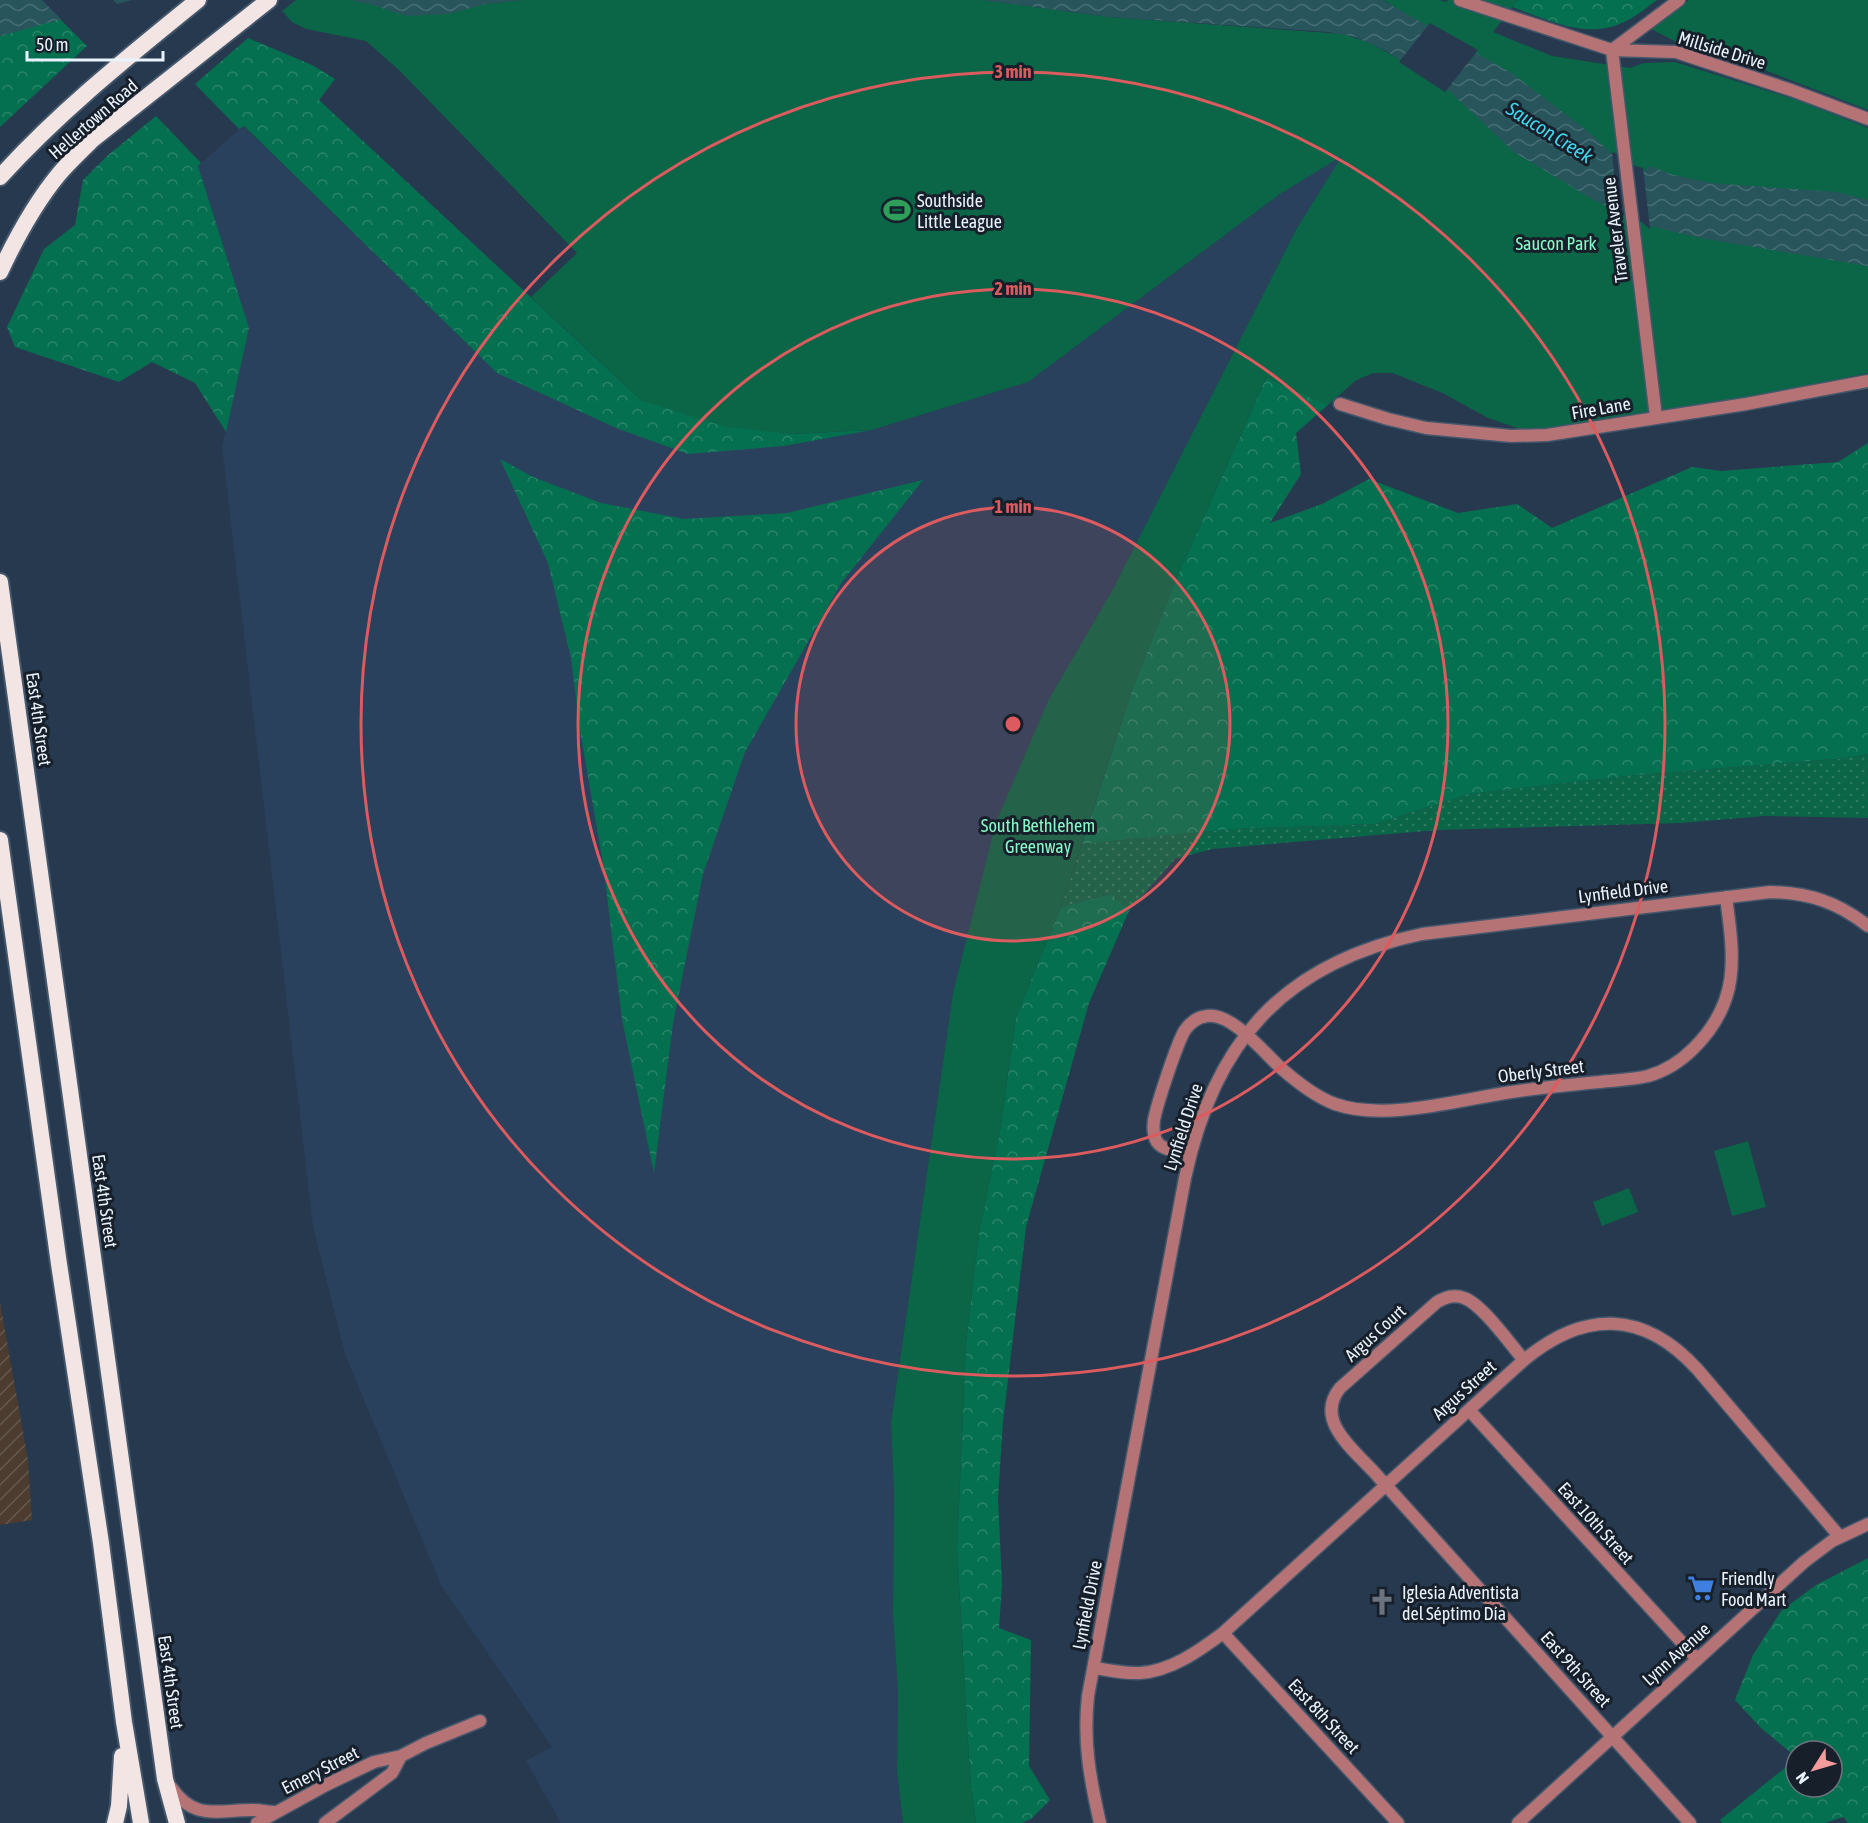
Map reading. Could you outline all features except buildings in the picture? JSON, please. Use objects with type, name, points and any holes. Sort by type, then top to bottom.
[{"type":"highway","name":"Hellertown Road","points":[[3,172],[86,92],[198,0]]},
{"type":"highway","name":"Hellertown Road","points":[[0,272],[36,206],[71,161],[92,140],[269,0]]},
{"type":"highway","name":"East 4th Street","points":[[0,582],[165,1779],[177,1823]]},
{"type":"highway","points":[[0,840],[54,1229],[101,1543],[124,1722],[141,1823]]},
{"type":"highway","points":[[115,1823],[119,1806],[124,1722]]},
{"type":"street","name":"Millside Drive","points":[[1460,0],[1612,50],[1676,52],[1781,87],[1868,120]]},
{"type":"street","points":[[1612,50],[1679,0]]},
{"type":"street","name":"Traveler Avenue","points":[[1612,50],[1656,417]]},
{"type":"street","name":"Fire Lane","points":[[1340,404],[1426,428],[1511,436],[1573,432],[1746,404],[1868,381]]},
{"type":"street","name":"Lynfield Drive","points":[[1100,1823],[1088,1766],[1086,1739],[1087,1712],[1093,1674],[1190,1154],[1200,1119],[1214,1084],[1246,1035],[1270,1008],[1329,965],[1381,944],[1422,934],[1770,892],[1824,899],[1868,926]]},
{"type":"street","name":"Oberly Street","points":[[1190,1154],[1159,1144],[1154,1131],[1155,1116],[1181,1038],[1190,1024],[1210,1015],[1227,1020],[1308,1090],[1335,1104],[1362,1111],[1395,1111],[1535,1088],[1647,1076],[1669,1068],[1687,1055],[1706,1036],[1720,1017],[1728,993],[1732,964],[1726,897]]},
{"type":"street","name":"Argus Court","points":[[1386,1485],[1342,1436],[1333,1422],[1331,1407],[1335,1394],[1340,1388],[1437,1302],[1449,1296],[1461,1296],[1473,1303],[1524,1360]]},
{"type":"street","name":"Argus Street","points":[[1093,1674],[1151,1671],[1186,1658],[1223,1633],[1524,1360],[1554,1337],[1598,1324],[1620,1323],[1632,1326],[1663,1339],[1685,1356],[1840,1537]]},
{"type":"street","name":"East 10th Street","points":[[1469,1410],[1697,1659]]},
{"type":"street","name":"East 9th Street","points":[[1386,1485],[1690,1823]]},
{"type":"street","name":"Lynn Avenue","points":[[1518,1823],[1804,1562],[1840,1537],[1868,1524]]},
{"type":"street","name":"East 8th Street","points":[[1223,1633],[1398,1823]]},
{"type":"street","name":"Emery Street","points":[[257,1823],[374,1762],[402,1756],[426,1743],[480,1721]]},
{"type":"street","name":"Emery Street","points":[[326,1823],[392,1773],[402,1756]]},
{"type":"street","points":[[165,1779],[178,1798],[198,1810],[212,1813],[252,1810],[277,1812]]},
{"type":"shaded area","points":[[243,126],[497,373],[784,446],[872,430],[1028,382],[1280,194],[1343,155],[1297,228],[1113,589],[1049,699],[996,823],[953,993],[891,1422],[894,1493],[893,1615],[898,1692],[897,1771],[903,1823],[561,1823],[526,1761],[552,1747],[441,1585],[345,1354],[313,1227],[222,446],[249,328],[198,166]]},
{"type":"shaded area","points":[[0,1302],[28,1460],[32,1520],[0,1525]]},
{"type":"green space","points":[[296,0],[351,0],[369,4],[486,4],[522,0],[983,0],[1109,17],[1344,34],[1370,43],[1401,60],[1389,3],[1382,0],[1446,2],[1448,0],[1518,0],[1493,32],[1552,56],[1630,68],[1644,63],[1675,62],[1797,100],[1868,128],[1868,373],[1750,399],[1562,429],[1520,429],[1488,418],[1443,393],[1393,373],[1373,373],[1356,380],[1327,405],[1266,378],[1177,577],[1132,690],[1061,907],[1016,1017],[1001,1125],[979,1234],[966,1343],[957,1550],[970,1777],[976,1823],[903,1823],[897,1771],[898,1692],[893,1615],[894,1493],[891,1422],[953,993],[996,822],[1049,699],[1113,589],[1297,228],[1342,156],[1280,194],[1028,382],[872,430],[791,434],[726,427],[641,400],[531,297],[577,253],[400,71],[366,41],[306,29],[292,22],[282,11]]},
{"type":"green space","points":[[1518,0],[1657,0],[1638,14],[1612,27],[1583,29],[1554,22],[1512,7]]},
{"type":"green space","points":[[1689,0],[1868,0],[1868,110],[1754,66],[1690,49],[1649,28]]},
{"type":"green space","points":[[60,19],[87,46],[0,127],[0,36]]},
{"type":"green space","points":[[248,38],[312,65],[335,79],[319,100],[641,400],[791,434],[872,430],[784,446],[688,454],[616,428],[497,373],[244,126],[239,129],[195,84]]},
{"type":"green space","points":[[156,116],[201,163],[198,166],[249,328],[226,432],[195,383],[152,362],[119,382],[15,347],[7,327],[44,249],[75,225],[83,180],[107,156]]},
{"type":"green space","points":[[1329,264],[1474,410],[1443,393],[1393,373],[1373,373],[1356,380],[1296,433],[1301,474],[1270,523],[1322,504],[1369,479],[1458,513],[1517,504],[1552,528],[1692,467],[1721,471],[1838,462],[1868,443],[1868,754],[1847,758],[1637,775],[1469,794],[1375,824],[1232,829],[1082,844],[1132,690],[1177,577],[1271,367]]},
{"type":"green space","points":[[500,459],[533,477],[601,503],[684,519],[787,513],[923,480],[842,582],[745,752],[703,874],[673,1023],[654,1173],[622,1019],[603,863],[580,730],[571,658],[548,563]]},
{"type":"green space","points":[[1868,754],[1868,818],[1765,816],[1681,823],[1438,830],[1212,849],[1175,859],[1129,911],[1109,894],[1061,907],[1082,844],[1232,829],[1375,824],[1469,794],[1637,775],[1847,758]]},
{"type":"green space","points":[[1110,894],[1129,911],[1089,1003],[1026,1227],[1003,1422],[998,1498],[1002,1585],[999,1628],[1031,1640],[1029,1766],[1050,1800],[1031,1819],[1022,1823],[976,1823],[970,1777],[957,1549],[966,1343],[979,1233],[1001,1125],[1016,1017],[1061,907]]},
{"type":"green space","points":[[1748,1141],[1766,1207],[1732,1216],[1714,1151]]},
{"type":"green space","points":[[1629,1188],[1638,1212],[1602,1226],[1593,1202]]},
{"type":"green space","points":[[1868,1558],[1868,1823],[1848,1823],[1843,1817],[1825,1823],[1722,1823],[1720,1820],[1784,1769],[1784,1799],[1844,1799],[1844,1739],[1784,1739],[1784,1747],[1761,1728],[1735,1700],[1753,1655],[1781,1611],[1816,1585]]},
{"type":"water","points":[[0,0],[132,0],[0,36]]},
{"type":"water","points":[[351,0],[522,0],[486,4],[448,14],[407,16]]},
{"type":"water","name":"Saucon Creek","points":[[983,0],[1382,0],[1513,74],[1590,133],[1613,155],[1644,171],[1650,166],[1673,175],[1711,183],[1837,192],[1868,200],[1868,266],[1700,238],[1650,226],[1637,215],[1618,212],[1514,152],[1447,89],[1386,51],[1356,37],[1329,32],[1109,17]]},
{"type":"pier","points":[[42,0],[113,0],[120,7],[63,21]]},
{"type":"pier","points":[[1430,23],[1478,50],[1445,92],[1399,62]]},
{"type":"pier","points":[[1612,151],[1632,165],[1643,168],[1650,229],[1635,217],[1618,215]]},
{"type":"place","name":"Southside Little League","points":[[897,210]]},
{"type":"place","name":"Friendly Food Mart","points":[[1701,1588]]},
{"type":"place","name":"Iglesia Adventista del Séptimo Día","points":[[1382,1602]]},
{"type":"park label","name":"Saucon Park","points":[[1556,243]]},
{"type":"park label","name":"South Bethlehem Greenway","points":[[1038,835]]}]
